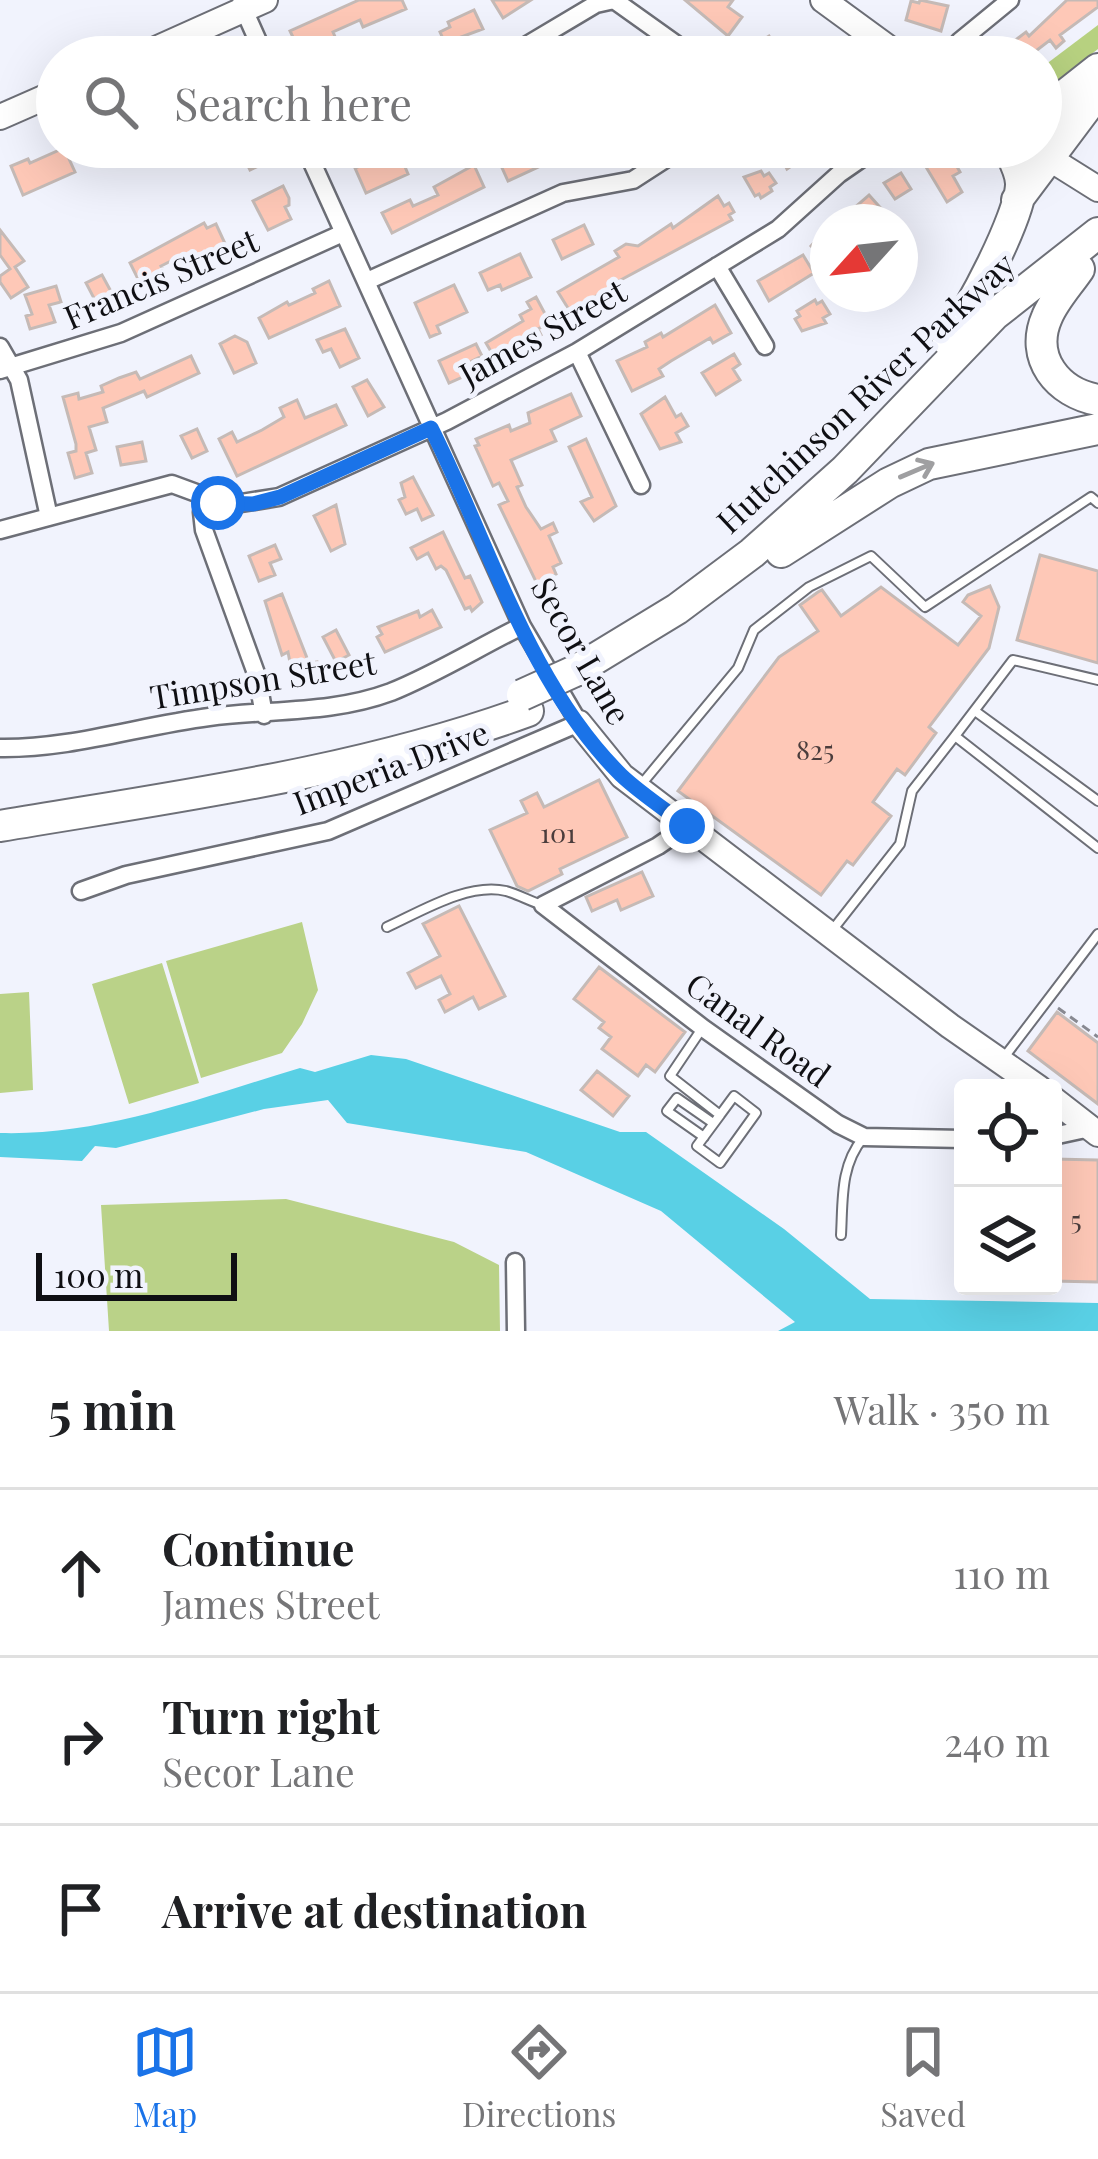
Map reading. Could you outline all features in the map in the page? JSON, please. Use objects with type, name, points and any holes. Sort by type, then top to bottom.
[{"type":"highway","points":[[1062,97],[1098,69]]},
{"type":"highway","points":[[1062,131],[1098,92]]},
{"type":"highway","points":[[1016,168],[1020,180],[1017,200]]},
{"type":"highway","points":[[885,428],[907,389],[965,318],[1033,168]]},
{"type":"highway","name":"Hutchinson River Parkway","points":[[578,679],[740,562],[827,488],[994,315],[1098,233]]},
{"type":"highway","points":[[1088,262],[1048,314],[1041,349],[1060,383],[1098,400]]},
{"type":"highway","name":"Hutchinson River Parkway","points":[[0,826],[313,772],[447,738],[686,625],[781,552],[869,470],[995,337],[1088,262]]},
{"type":"highway","points":[[781,552],[897,478],[929,464],[1098,429]]},
{"type":"highway","name":"Hutchinson River Parkway","points":[[0,810],[177,782],[525,703]]},
{"type":"street","points":[[542,36],[596,4],[614,0],[665,36]]},
{"type":"street","points":[[823,0],[872,36]]},
{"type":"street","points":[[965,36],[1010,0]]},
{"type":"street","points":[[182,36],[250,3],[259,36]]},
{"type":"street","points":[[0,117],[36,101]]},
{"type":"street","points":[[1062,167],[1098,189]]},
{"type":"street","name":"Secor Lane","points":[[317,168],[522,626],[579,723],[638,789],[1026,1079]]},
{"type":"street","points":[[367,281],[562,193],[633,180],[652,168]]},
{"type":"street","name":"James Street","points":[[0,530],[172,484],[229,505],[265,502],[431,428],[577,352],[790,220],[848,168]]},
{"type":"street","name":"Francis Street","points":[[6,369],[121,334],[343,233]]},
{"type":"street","points":[[717,266],[765,346]]},
{"type":"street","points":[[0,347],[6,369],[19,380],[49,517]]},
{"type":"street","points":[[577,352],[641,485]]},
{"type":"street","points":[[209,500],[202,512],[204,530],[256,676],[264,715]]},
{"type":"street","name":"Timpson Street","points":[[0,748],[32,748],[212,717],[318,709],[387,693],[522,626]]},
{"type":"street","name":"Imperia Drive","points":[[81,891],[126,875],[328,831],[579,723]]},
{"type":"street","points":[[543,905],[687,826]]},
{"type":"street","name":"Canal Road","points":[[543,905],[838,1124],[865,1137],[954,1139]]},
{"type":"street","points":[[1062,1106],[1094,1131]]},
{"type":"street","points":[[1062,1135],[1094,1131]]},
{"type":"street","points":[[515,1262],[516,1331]]},
{"type":"lane","points":[[638,789],[738,668],[754,630],[809,587],[871,556],[925,608],[1091,497],[1098,503]]},
{"type":"lane","points":[[830,935],[900,844],[912,791],[1013,660],[1098,680]]},
{"type":"lane","points":[[975,710],[1098,801]]},
{"type":"lane","points":[[955,736],[1098,848]]},
{"type":"lane","points":[[388,927],[477,892],[503,890],[543,905]]},
{"type":"lane","points":[[1001,1061],[1098,934]]},
{"type":"lane","points":[[703,1028],[670,1076],[717,1119]]},
{"type":"lane","points":[[734,1096],[756,1113],[720,1163],[698,1146],[717,1119],[734,1096]]},
{"type":"lane","points":[[704,1137],[667,1111],[677,1098],[717,1119]]},
{"type":"lane","points":[[841,1235],[845,1168],[849,1155],[865,1137]]},
{"type":"path","points":[[1058,1008],[1098,1037]]},
{"type":"green space","points":[[1098,25],[1098,49],[1062,77],[1062,52]]},
{"type":"green space","points":[[302,922],[318,990],[302,1024],[282,1053],[201,1078],[166,961]]},
{"type":"green space","points":[[162,963],[199,1083],[129,1104],[92,984]]},
{"type":"green space","points":[[29,992],[33,1090],[0,1093],[0,994]]},
{"type":"green space","points":[[286,1199],[454,1242],[499,1265],[500,1331],[109,1331],[101,1205]]},
{"type":"water","points":[[371,1055],[406,1059],[620,1132],[646,1132],[784,1229],[870,1299],[1098,1303],[1098,1331],[778,1331],[795,1322],[661,1211],[526,1152],[347,1123],[328,1100],[264,1109],[116,1148],[95,1146],[82,1161],[0,1157],[0,1133],[115,1121],[300,1068],[315,1072]]},
{"type":"building","points":[[359,0],[402,0],[406,9],[363,27],[360,20],[333,32],[335,36],[292,36],[290,31]]},
{"type":"building","points":[[492,0],[531,0],[503,18]]},
{"type":"building","points":[[685,0],[733,0],[728,7],[742,17],[728,36]]},
{"type":"building","points":[[1067,0],[1098,0],[1098,7],[1061,36],[1029,36]]},
{"type":"building","points":[[911,1],[948,6],[941,31],[906,20]]},
{"type":"building","points":[[474,10],[483,29],[464,36],[442,36],[440,32],[450,27],[448,22]]},
{"type":"building","points":[[28,159],[30,163],[36,160],[36,168],[73,168],[75,172],[23,195],[11,166]]},
{"type":"building","points":[[355,168],[405,168],[408,174],[366,193]]},
{"type":"building","points":[[475,168],[484,187],[392,233],[382,213],[410,200],[413,206],[438,195],[434,187]]},
{"type":"building","points":[[502,168],[536,168],[508,181]]},
{"type":"building","points":[[927,168],[958,168],[960,172],[953,176],[962,192],[947,202]]},
{"type":"building","points":[[761,171],[776,183],[761,198],[744,177]]},
{"type":"building","points":[[901,173],[911,189],[895,199],[884,183]]},
{"type":"building","points":[[283,186],[291,219],[268,230],[253,201]]},
{"type":"building","points":[[718,196],[724,206],[729,203],[732,220],[617,282],[571,313],[558,292],[619,257],[615,251],[626,244],[638,246],[671,224],[673,228]]},
{"type":"building","points":[[204,223],[207,228],[216,224],[228,250],[217,255],[214,249],[189,261],[185,254],[161,266],[164,271],[142,287],[130,263]]},
{"type":"building","points":[[584,225],[593,244],[562,259],[553,240]]},
{"type":"building","points":[[0,230],[24,261],[15,267],[28,287],[11,298],[0,282],[0,276],[10,269],[0,255]]},
{"type":"building","points":[[520,254],[531,277],[502,290],[500,285],[488,290],[480,273]]},
{"type":"building","points":[[803,255],[810,266],[810,275],[769,301],[758,281]]},
{"type":"building","points":[[102,275],[114,297],[98,306],[86,283]]},
{"type":"building","points":[[329,281],[340,306],[269,338],[259,318],[315,293],[313,289]]},
{"type":"building","points":[[454,285],[467,312],[437,326],[440,333],[430,337],[415,303]]},
{"type":"building","points":[[56,286],[61,302],[49,305],[55,322],[30,329],[26,316],[32,314],[25,295]]},
{"type":"building","points":[[536,297],[550,323],[538,329],[541,335],[496,360],[486,343],[523,321],[520,315],[531,309],[527,302]]},
{"type":"building","points":[[810,303],[810,312],[830,314],[823,318],[826,323],[802,331],[795,319],[800,316],[797,311]]},
{"type":"building","points":[[715,305],[731,333],[713,343],[710,338],[659,369],[663,376],[632,391],[617,361]]},
{"type":"building","points":[[345,329],[359,358],[340,367],[331,349],[323,352],[317,340]]},
{"type":"building","points":[[235,336],[247,342],[256,363],[234,373],[220,344]]},
{"type":"building","points":[[476,344],[482,356],[470,362],[474,372],[449,383],[439,361]]},
{"type":"building","points":[[734,354],[740,364],[733,369],[740,380],[716,395],[702,373]]},
{"type":"building","points":[[191,356],[199,373],[147,397],[144,391],[103,408],[107,422],[89,427],[96,450],[86,453],[92,473],[75,478],[68,453],[76,451],[76,444],[63,397],[78,393],[79,399],[103,392],[101,386],[119,378],[136,372],[140,379]]},
{"type":"building","points":[[367,380],[384,407],[368,416],[353,387]]},
{"type":"building","points":[[571,394],[581,416],[551,430],[556,441],[511,460],[526,507],[541,529],[553,523],[557,532],[549,536],[561,563],[553,567],[553,583],[540,590],[499,505],[508,501],[499,483],[493,486],[476,439],[509,425],[511,431],[530,423],[528,413]]},
{"type":"building","points":[[665,397],[676,417],[681,414],[688,426],[676,433],[681,442],[660,449],[641,414]]},
{"type":"building","points":[[297,400],[305,418],[336,405],[346,425],[237,476],[219,439],[232,432],[237,442],[262,430],[284,417],[280,408]]},
{"type":"building","points":[[197,429],[207,451],[192,458],[181,436]]},
{"type":"building","points":[[586,439],[616,506],[594,521],[581,502],[592,497],[569,447]]},
{"type":"building","points":[[142,442],[146,461],[121,465],[117,447]]},
{"type":"building","points":[[413,477],[433,515],[422,520],[417,509],[406,514],[399,500],[405,497],[401,483]]},
{"type":"building","points":[[336,505],[345,544],[331,551],[314,516]]},
{"type":"building","points":[[443,532],[482,602],[472,611],[465,609],[446,570],[436,569],[428,553],[417,559],[411,548]]},
{"type":"building","points":[[275,545],[281,559],[270,563],[275,575],[259,581],[249,556]]},
{"type":"building","points":[[1040,555],[1098,571],[1098,663],[1017,640]]},
{"type":"building","points":[[990,586],[999,607],[989,648],[929,727],[936,733],[905,775],[897,769],[873,802],[891,816],[853,865],[847,861],[821,895],[678,791],[779,657],[818,631],[800,605],[818,592],[822,590],[841,616],[881,587],[958,645],[981,616],[963,602]]},
{"type":"building","points":[[282,594],[309,663],[317,662],[320,680],[294,684],[288,652],[282,655],[265,601]]},
{"type":"building","points":[[432,610],[441,627],[385,652],[377,637],[382,634],[378,627]]},
{"type":"building","points":[[336,630],[349,655],[336,662],[323,637]]},
{"type":"building","points":[[599,780],[627,837],[560,869],[562,874],[528,891],[517,886],[490,830],[527,813],[521,801],[537,793],[544,807]]},
{"type":"building","points":[[642,872],[653,896],[621,910],[617,900],[592,911],[586,897]]},
{"type":"building","points":[[459,906],[505,996],[479,1009],[473,997],[445,1012],[439,1000],[450,994],[441,976],[416,988],[408,973],[440,956],[423,924]]},
{"type":"building","points":[[599,967],[685,1032],[655,1072],[646,1065],[638,1076],[602,1049],[611,1037],[599,1028],[604,1022],[574,999]]},
{"type":"building","points":[[1057,1012],[1098,1043],[1098,1104],[1028,1051]]},
{"type":"building","points":[[597,1071],[629,1096],[613,1116],[581,1090]]},
{"type":"building","points":[[1062,1159],[1098,1160],[1098,1282],[1062,1281]]},
{"type":"route","points":[[218,503],[253,504],[280,497],[431,428],[522,626],[579,723],[622,776],[687,826]]}]
